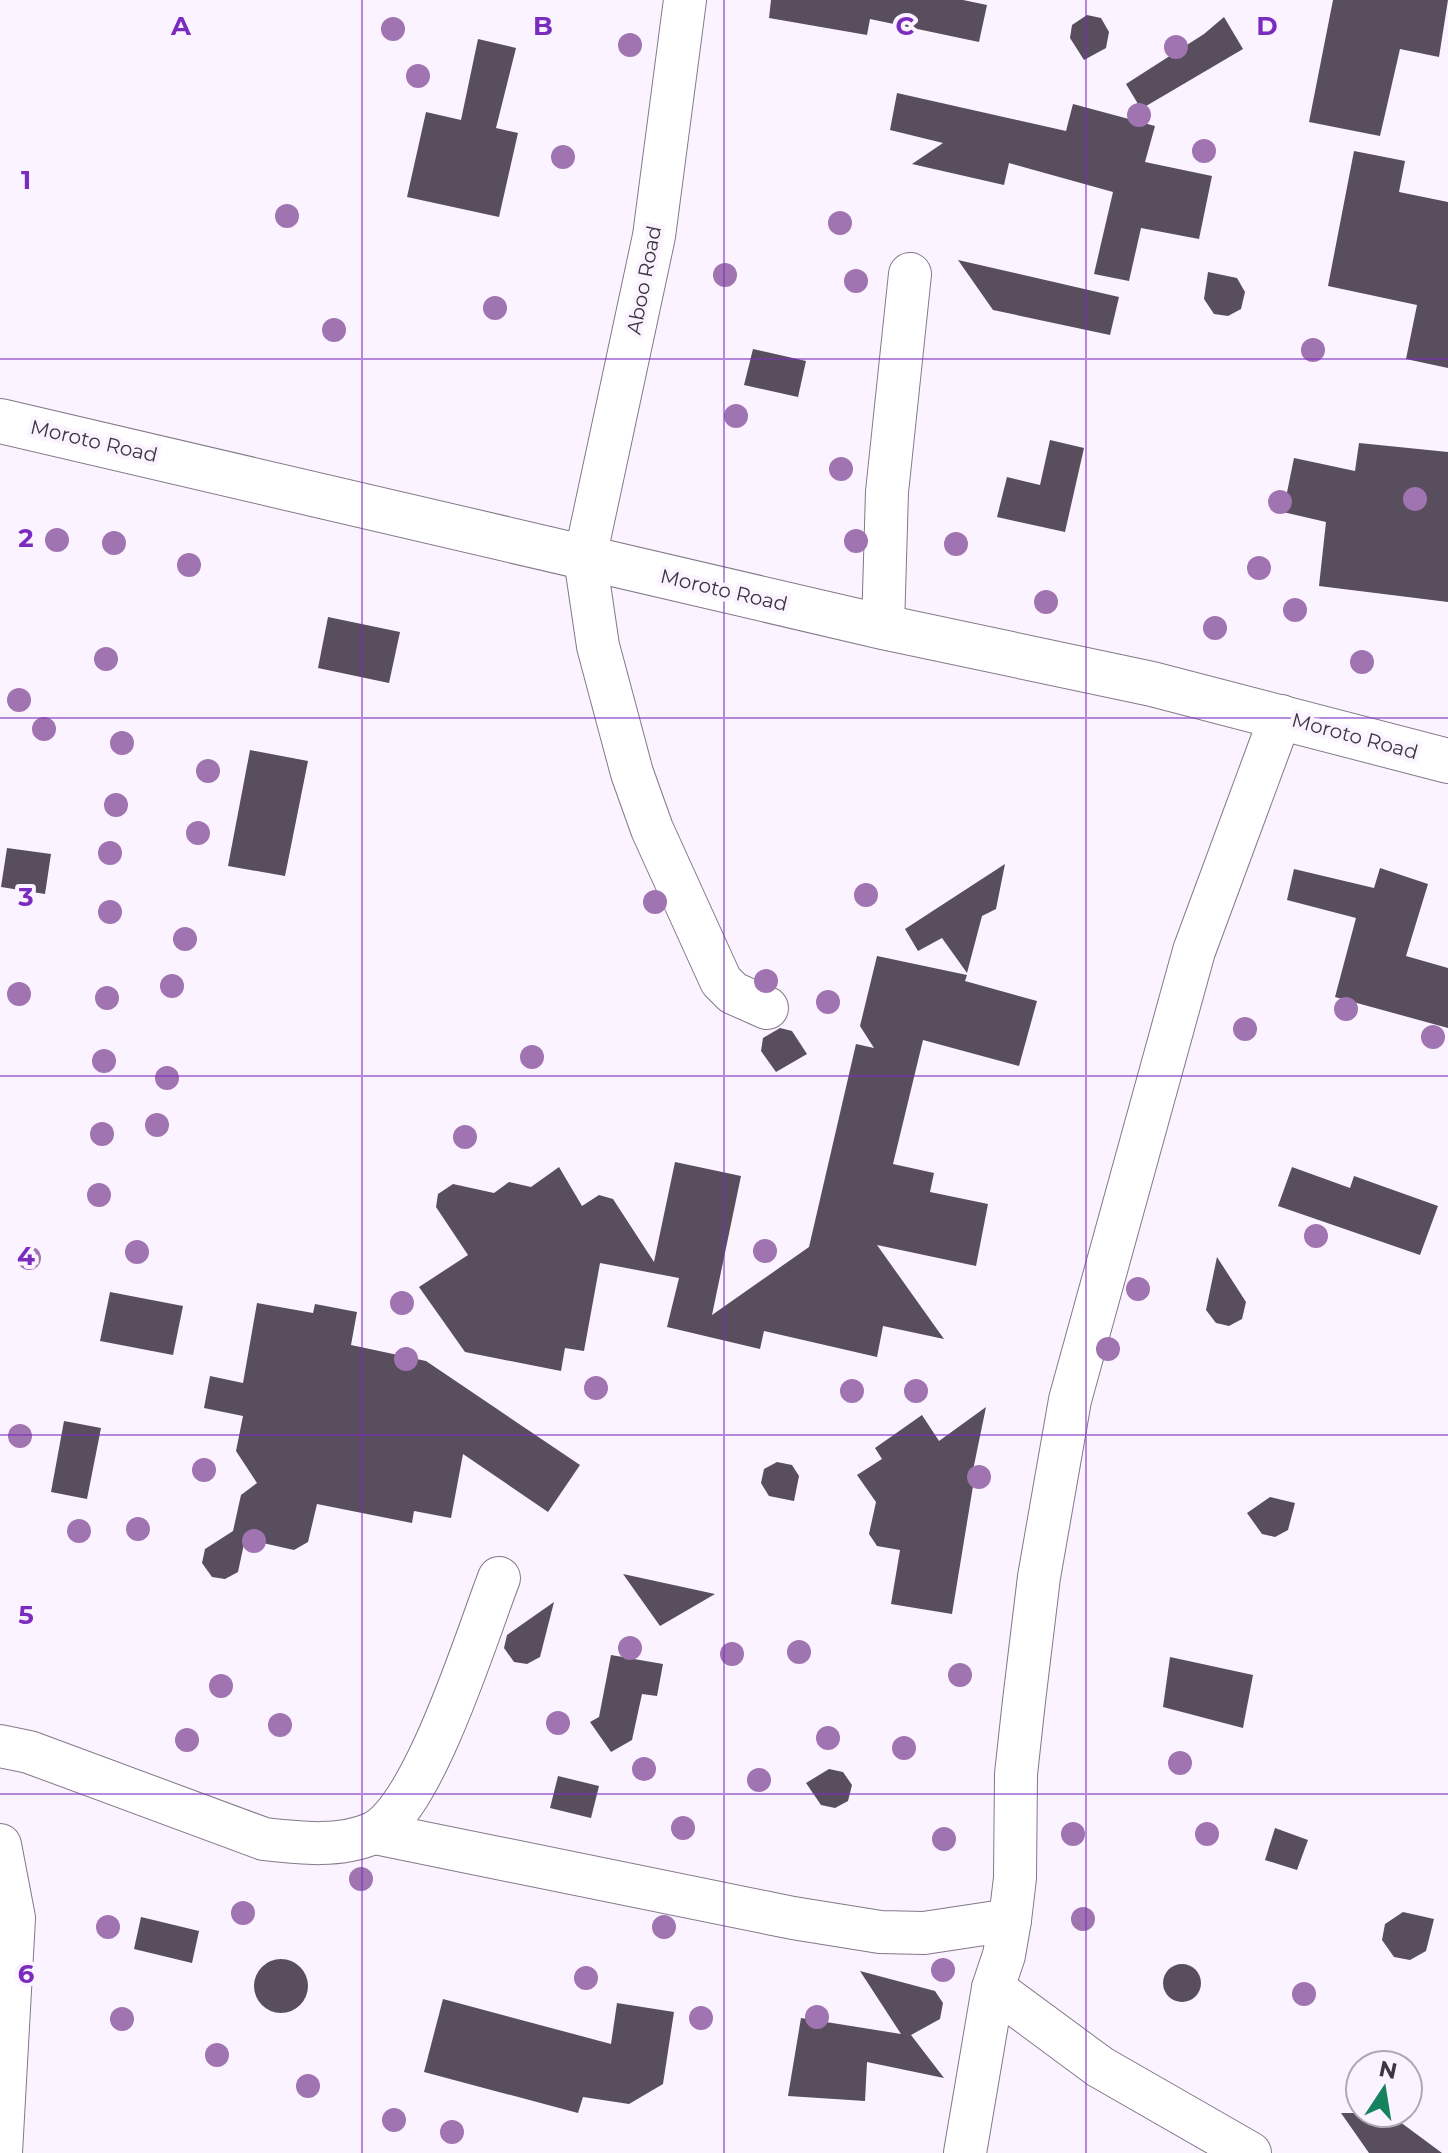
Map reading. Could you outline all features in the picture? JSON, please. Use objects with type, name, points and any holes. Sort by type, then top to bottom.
[{"type":"main road","name":"Moroto Road","points":[[0,421],[883,627],[1152,684],[1448,761]]},
{"type":"street","name":"Aboo Road","points":[[585,558],[654,236],[685,0]]},
{"type":"street","points":[[883,627],[887,492],[910,274]]},
{"type":"street","points":[[585,558],[598,646],[632,773],[652,829],[721,981],[733,993],[767,1008]]},
{"type":"street","points":[[965,2153],[993,1988],[1004,1955],[1010,1920],[1015,1878],[1016,1774],[1024,1701],[1039,1577],[1070,1400],[1194,951],[1281,716]]},
{"type":"street","points":[[0,1746],[29,1752],[264,1839],[303,1843],[348,1841],[375,1833],[394,1818],[433,1751],[499,1578]]},
{"type":"street","points":[[375,1833],[793,1918],[880,1932],[924,1933],[1010,1920]]},
{"type":"street","points":[[0,1845],[14,1918],[1,2153]]},
{"type":"street","points":[[993,1988],[1100,2067],[1250,2153]]},
{"type":"building","points":[[771,0],[963,0],[987,5],[979,42],[870,19],[867,35],[769,18]]},
{"type":"building","points":[[1333,0],[1448,0],[1439,57],[1400,49],[1380,136],[1309,122]]},
{"type":"building","points":[[1087,15],[1101,18],[1109,32],[1106,48],[1084,60],[1070,38],[1072,25]]},
{"type":"building","points":[[1224,17],[1243,49],[1141,109],[1126,84],[1204,34]]},
{"type":"building","points":[[478,39],[516,48],[496,128],[518,133],[499,217],[407,197],[426,112],[461,120]]},
{"type":"building","points":[[897,93],[1066,131],[1073,104],[1155,126],[1145,162],[1212,176],[1199,239],[1141,228],[1129,281],[1094,274],[1113,192],[1009,163],[1004,185],[912,164],[943,143],[890,130]]},
{"type":"building","points":[[1354,151],[1405,161],[1399,192],[1448,202],[1448,368],[1406,359],[1417,305],[1328,286]]},
{"type":"building","points":[[958,260],[1119,297],[1110,335],[993,310]]},
{"type":"building","points":[[1208,272],[1237,278],[1245,292],[1241,309],[1228,316],[1214,314],[1204,299]]},
{"type":"building","points":[[753,349],[806,361],[798,397],[744,385]]},
{"type":"building","points":[[1050,440],[1084,448],[1065,532],[997,517],[1007,477],[1040,485]]},
{"type":"building","points":[[1359,443],[1448,452],[1448,602],[1319,586],[1326,522],[1283,512],[1294,458],[1355,471]]},
{"type":"building","points":[[328,617],[400,632],[389,683],[318,668]]},
{"type":"building","points":[[250,750],[308,761],[285,876],[228,866]]},
{"type":"building","points":[[7,848],[51,854],[45,894],[1,887]]},
{"type":"building","points":[[1005,864],[996,909],[982,916],[967,973],[942,938],[918,951],[905,929]]},
{"type":"building","points":[[1380,868],[1428,884],[1406,956],[1448,968],[1448,1028],[1335,997],[1356,918],[1287,900],[1294,869],[1374,888]]},
{"type":"building","points":[[877,956],[967,975],[965,981],[1037,1001],[1019,1066],[923,1040],[893,1164],[934,1173],[930,1192],[988,1204],[976,1266],[877,1245],[944,1339],[883,1326],[877,1357],[764,1331],[760,1349],[667,1327],[679,1278],[600,1263],[584,1351],[565,1348],[561,1371],[465,1352],[419,1287],[468,1255],[436,1207],[438,1194],[453,1184],[494,1193],[509,1182],[531,1187],[559,1167],[582,1206],[599,1195],[613,1199],[654,1262],[675,1162],[741,1176],[712,1315],[809,1247],[856,1044],[874,1048],[860,1026]]},
{"type":"building","points":[[780,1028],[792,1031],[807,1054],[776,1072],[761,1051],[763,1038]]},
{"type":"building","points":[[1292,1167],[1350,1188],[1354,1176],[1438,1206],[1420,1255],[1278,1206]]},
{"type":"building","points":[[1217,1257],[1246,1302],[1242,1319],[1229,1326],[1216,1323],[1206,1310]]},
{"type":"building","points":[[110,1292],[183,1306],[173,1355],[100,1341]]},
{"type":"building","points":[[257,1303],[313,1313],[315,1304],[357,1312],[351,1345],[426,1361],[580,1465],[548,1512],[463,1454],[451,1518],[414,1511],[412,1523],[317,1504],[308,1542],[294,1550],[245,1539],[238,1572],[225,1579],[212,1577],[202,1563],[205,1549],[233,1531],[241,1495],[257,1483],[236,1451],[243,1416],[204,1408],[210,1376],[243,1383]]},
{"type":"building","points":[[986,1407],[971,1480],[974,1480],[952,1614],[891,1604],[900,1550],[877,1546],[869,1534],[876,1502],[857,1475],[882,1459],[875,1448],[922,1415],[939,1441]]},
{"type":"building","points":[[64,1421],[101,1428],[87,1499],[51,1492]]},
{"type":"building","points":[[777,1462],[792,1465],[799,1476],[794,1501],[769,1496],[761,1483],[764,1469]]},
{"type":"building","points":[[1270,1497],[1295,1503],[1288,1530],[1275,1537],[1262,1534],[1247,1513]]},
{"type":"building","points":[[623,1574],[715,1594],[660,1626]]},
{"type":"building","points":[[554,1602],[540,1657],[527,1664],[514,1662],[504,1648],[507,1635]]},
{"type":"building","points":[[611,1655],[663,1664],[657,1696],[642,1694],[632,1740],[611,1752],[590,1722],[599,1717]]},
{"type":"building","points":[[1170,1657],[1253,1675],[1243,1728],[1163,1707]]},
{"type":"building","points":[[829,1769],[843,1772],[852,1785],[848,1801],[835,1808],[821,1805],[806,1783]]},
{"type":"building","points":[[558,1776],[599,1786],[591,1818],[550,1808]]},
{"type":"building","points":[[1275,1828],[1308,1840],[1297,1870],[1265,1860]]},
{"type":"building","points":[[1403,1912],[1434,1919],[1426,1951],[1410,1960],[1394,1957],[1382,1940],[1385,1924]]},
{"type":"building","points":[[141,1917],[199,1931],[192,1963],[134,1949]]},
{"type":"building","points":[[281,1959],[300,1967],[308,1986],[300,2005],[281,2013],[262,2005],[254,1986],[262,1967]]},
{"type":"building","points":[[1182,1964],[1196,1969],[1201,1983],[1196,1997],[1182,2002],[1168,1997],[1163,1983],[1168,1969]]},
{"type":"building","points":[[860,1971],[935,1991],[943,2003],[940,2019],[911,2035],[944,2078],[867,2062],[865,2101],[788,2096],[801,2018],[901,2034]]},
{"type":"building","points":[[443,1999],[611,2044],[617,2003],[674,2012],[663,2084],[629,2104],[583,2097],[578,2113],[424,2072]]},
{"type":"building","points":[[1352,2129],[1410,2129],[1442,2153],[1369,2153]]}]
